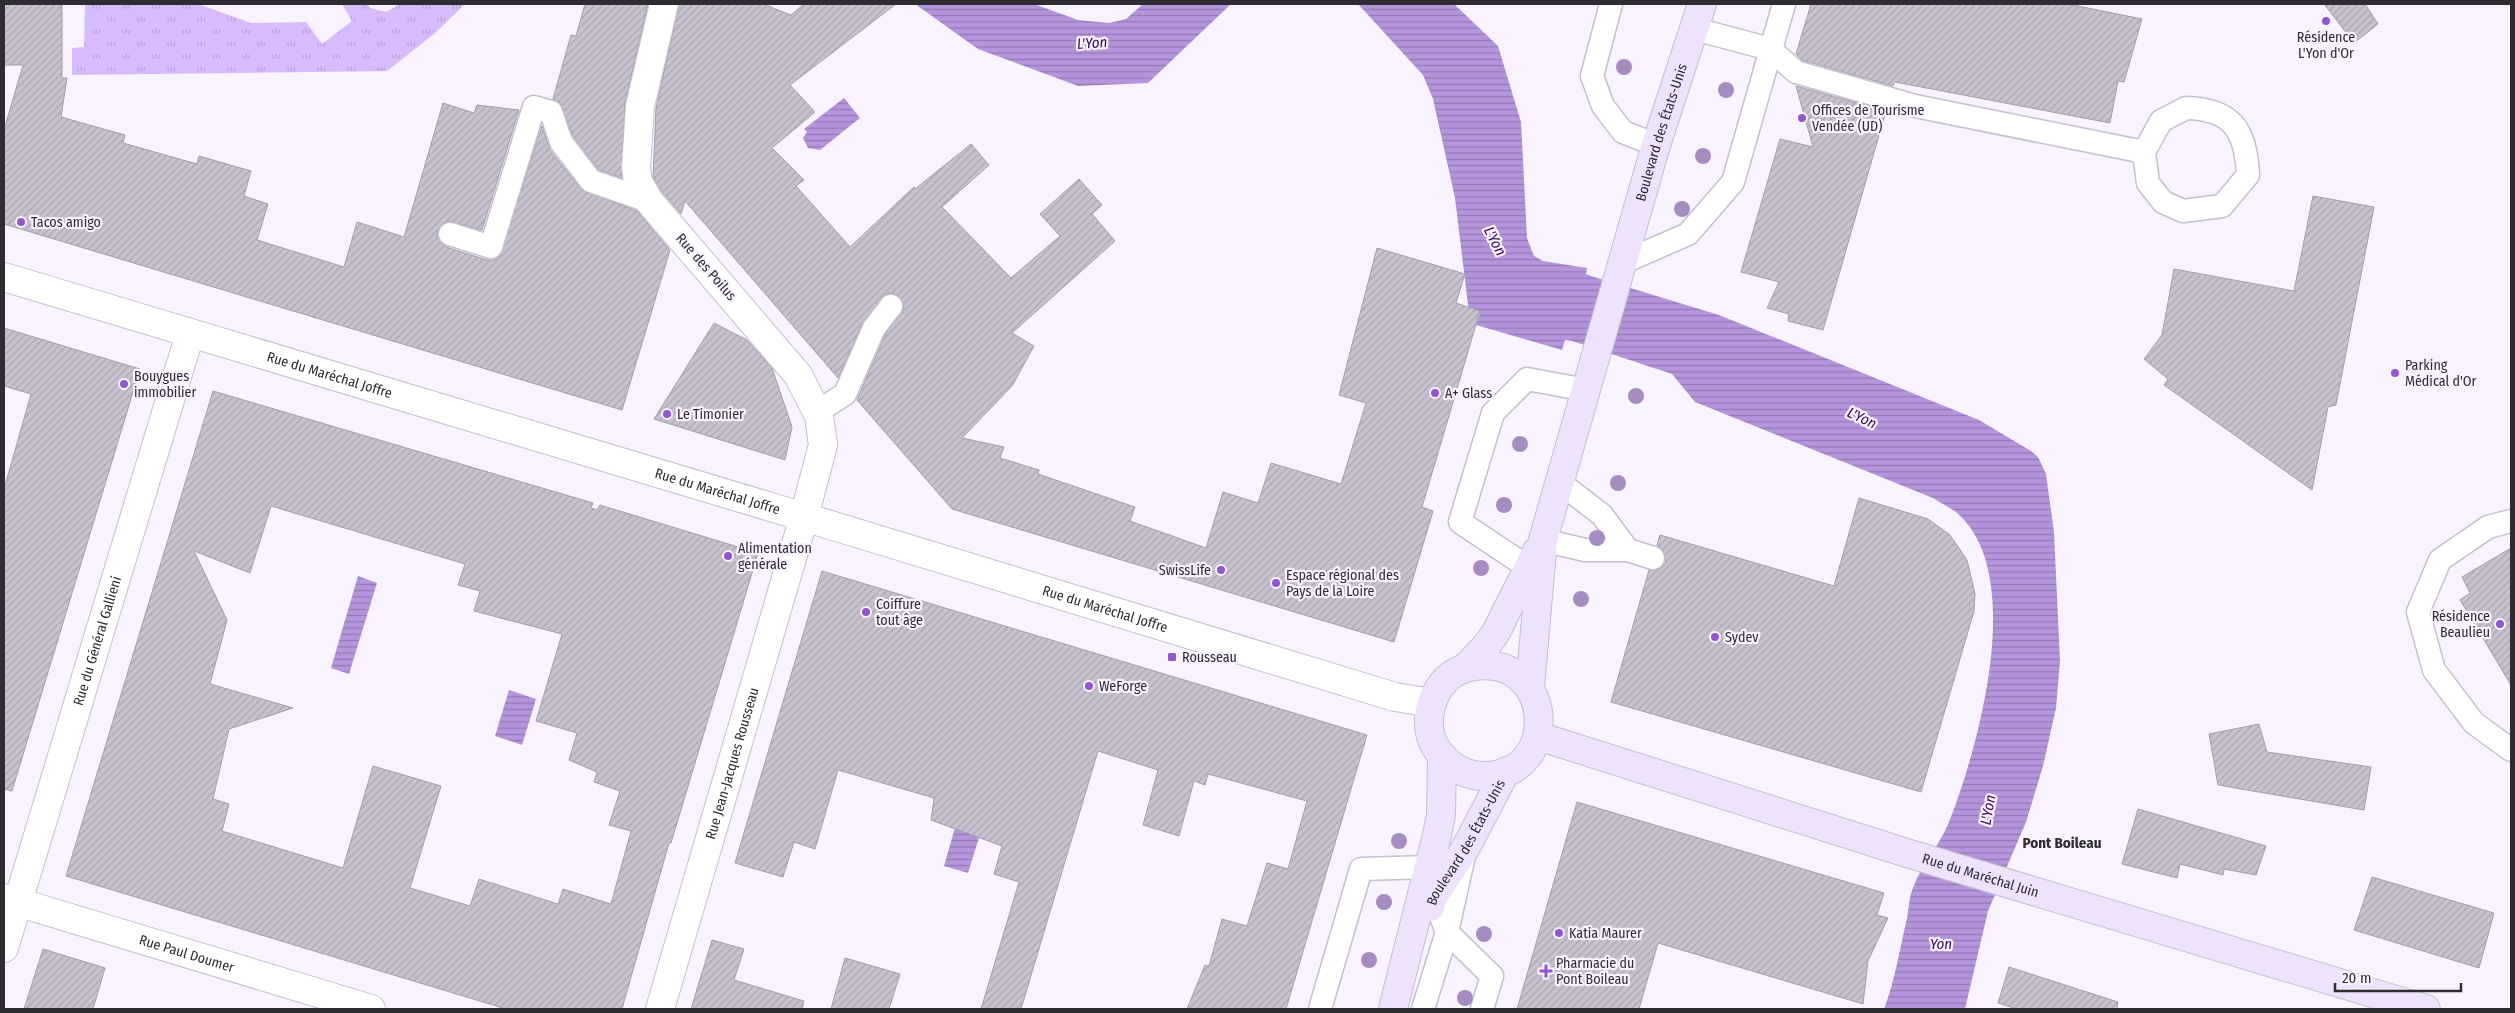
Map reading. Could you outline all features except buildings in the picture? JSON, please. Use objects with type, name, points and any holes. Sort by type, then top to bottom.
[{"type":"main road","name":"Boulevard des États-Unis","points":[[1589,377],[1624,262],[1656,145],[1702,4]]},
{"type":"main road","points":[[1530,687],[1543,540],[1589,377]]},
{"type":"main road","points":[[1465,668],[1477,665],[1500,667],[1512,671],[1530,687],[1538,705],[1540,726],[1538,736],[1530,753],[1515,767],[1486,776],[1466,773],[1449,763],[1432,740],[1430,731],[1432,703],[1445,682],[1465,668],[1493,638],[1543,540]]},
{"type":"main road","name":"Rue du Maréchal Juin","points":[[1538,736],[1910,854],[2426,1009]]},
{"type":"main road","name":"Boulevard des États-Unis","points":[[1393,1009],[1430,867],[1441,815],[1442,756]]},
{"type":"main road","name":"Boulevard des États-Unis","points":[[1404,971],[1434,895],[1465,849],[1506,771]]},
{"type":"street","name":"Rue des Poilus","points":[[664,4],[640,106],[638,182],[649,201],[798,375],[817,412],[822,445],[804,517]]},
{"type":"street","name":"Rue du Maréchal Joffre","points":[[4,277],[1395,697],[1432,703]]},
{"type":"street","name":"Rue du Général Gallieni","points":[[4,948],[11,900],[190,334]]},
{"type":"street","name":"Rue Jean-Jacques Rousseau","points":[[660,1009],[804,517]]},
{"type":"street","name":"Rue Paul Doumer","points":[[11,900],[371,1009]]},
{"type":"lane","points":[[1611,4],[1592,76],[1603,106],[1623,132],[1656,145]]},
{"type":"lane","points":[[1624,262],[1688,234],[1733,182],[1784,4]]},
{"type":"lane","points":[[1695,29],[1770,49],[1796,72],[1915,106],[2144,152]]},
{"type":"lane","points":[[450,234],[491,246],[534,107],[552,112],[561,142],[591,181],[649,201]]},
{"type":"lane","points":[[2186,108],[2208,109],[2234,124],[2247,150],[2248,176],[2222,206],[2183,211],[2163,202],[2148,183],[2144,152],[2161,121],[2186,108]]},
{"type":"lane","points":[[817,412],[845,394],[874,328],[891,306]]},
{"type":"lane","points":[[1529,568],[1460,522],[1493,413],[1527,379],[1589,377]]},
{"type":"lane","points":[[1559,482],[1602,514],[1628,550]]},
{"type":"lane","points":[[2511,521],[2488,527],[2440,560],[2418,612],[2434,670],[2474,723],[2511,750]]},
{"type":"lane","points":[[1543,540],[1585,550],[1628,550],[1653,558]]},
{"type":"lane","points":[[1423,1009],[1447,932],[1465,849]]},
{"type":"lane","points":[[1320,1009],[1361,869],[1430,867]]},
{"type":"lane","points":[[1434,895],[1447,932],[1492,976],[1482,1009]]},
{"type":"green space","points":[[85,4],[198,4],[251,23],[306,22],[322,44],[352,21],[342,4],[367,4],[370,8],[386,12],[400,4],[465,4],[434,34],[387,71],[72,75],[72,48],[84,47]]},
{"type":"water","name":"L'Yon","points":[[915,4],[1034,4],[1078,20],[1109,23],[1126,19],[1143,4],[1231,4],[1148,83],[1078,86],[978,49]]},
{"type":"water","points":[[1358,4],[1454,4],[1498,46],[1521,122],[1527,238],[1534,256],[1543,261],[1587,268],[1586,274],[1591,276],[1719,315],[1979,420],[2038,457],[2046,474],[2054,532],[2060,661],[2056,708],[2043,766],[2026,822],[1988,911],[1965,1009],[1884,1009],[1897,964],[1912,891],[1916,880],[1949,822],[1961,790],[1983,707],[1990,662],[1993,617],[1989,576],[1978,540],[1956,512],[1933,498],[1695,402],[1672,374],[1572,341],[1565,340],[1562,350],[1476,325],[1480,314],[1469,313],[1455,198],[1433,99],[1423,75]]},
{"type":"water","points":[[844,98],[860,118],[820,150],[808,148],[803,138],[807,132],[804,129]]},
{"type":"water","points":[[358,576],[377,583],[349,674],[331,668]]},
{"type":"water","points":[[509,690],[536,699],[522,745],[495,736]]},
{"type":"water","points":[[958,817],[983,825],[968,873],[944,866]]},
{"type":"place","name":"Résidence L'Yon d'Or","points":[[2326,21]]},
{"type":"place","name":"Offices de Tourisme Vendée (UD)","points":[[1802,118]]},
{"type":"place","name":"Tacos amigo","points":[[21,222]]},
{"type":"place","name":"Parking Médical d'Or","points":[[2395,373]]},
{"type":"place","name":"Bouygues immobilier","points":[[124,384]]},
{"type":"place","name":"A+ Glass","points":[[1435,393]]},
{"type":"place","name":"Le Timonier","points":[[667,414]]},
{"type":"place","name":"Alimentation générale","points":[[728,556]]},
{"type":"place","name":"SwissLife","points":[[1221,570]]},
{"type":"place","name":"Espace régional des Pays de la Loire","points":[[1276,583]]},
{"type":"place","name":"Coiffure tout âge","points":[[866,612]]},
{"type":"place","name":"Résidence Beaulieu","points":[[2500,624]]},
{"type":"place","name":"Sydev","points":[[1715,637]]},
{"type":"place","name":"Rousseau","points":[[1172,657]]},
{"type":"place","name":"WeForge","points":[[1089,686]]},
{"type":"place","name":"Katia Maurer","points":[[1559,933]]},
{"type":"place","name":"Pharmacie du Pont Boileau","points":[[1546,971]]},
{"type":"district","name":"Pont Boileau","points":[[2062,843]]},
{"type":"water label","name":"Yon","points":[[1941,944]]}]
